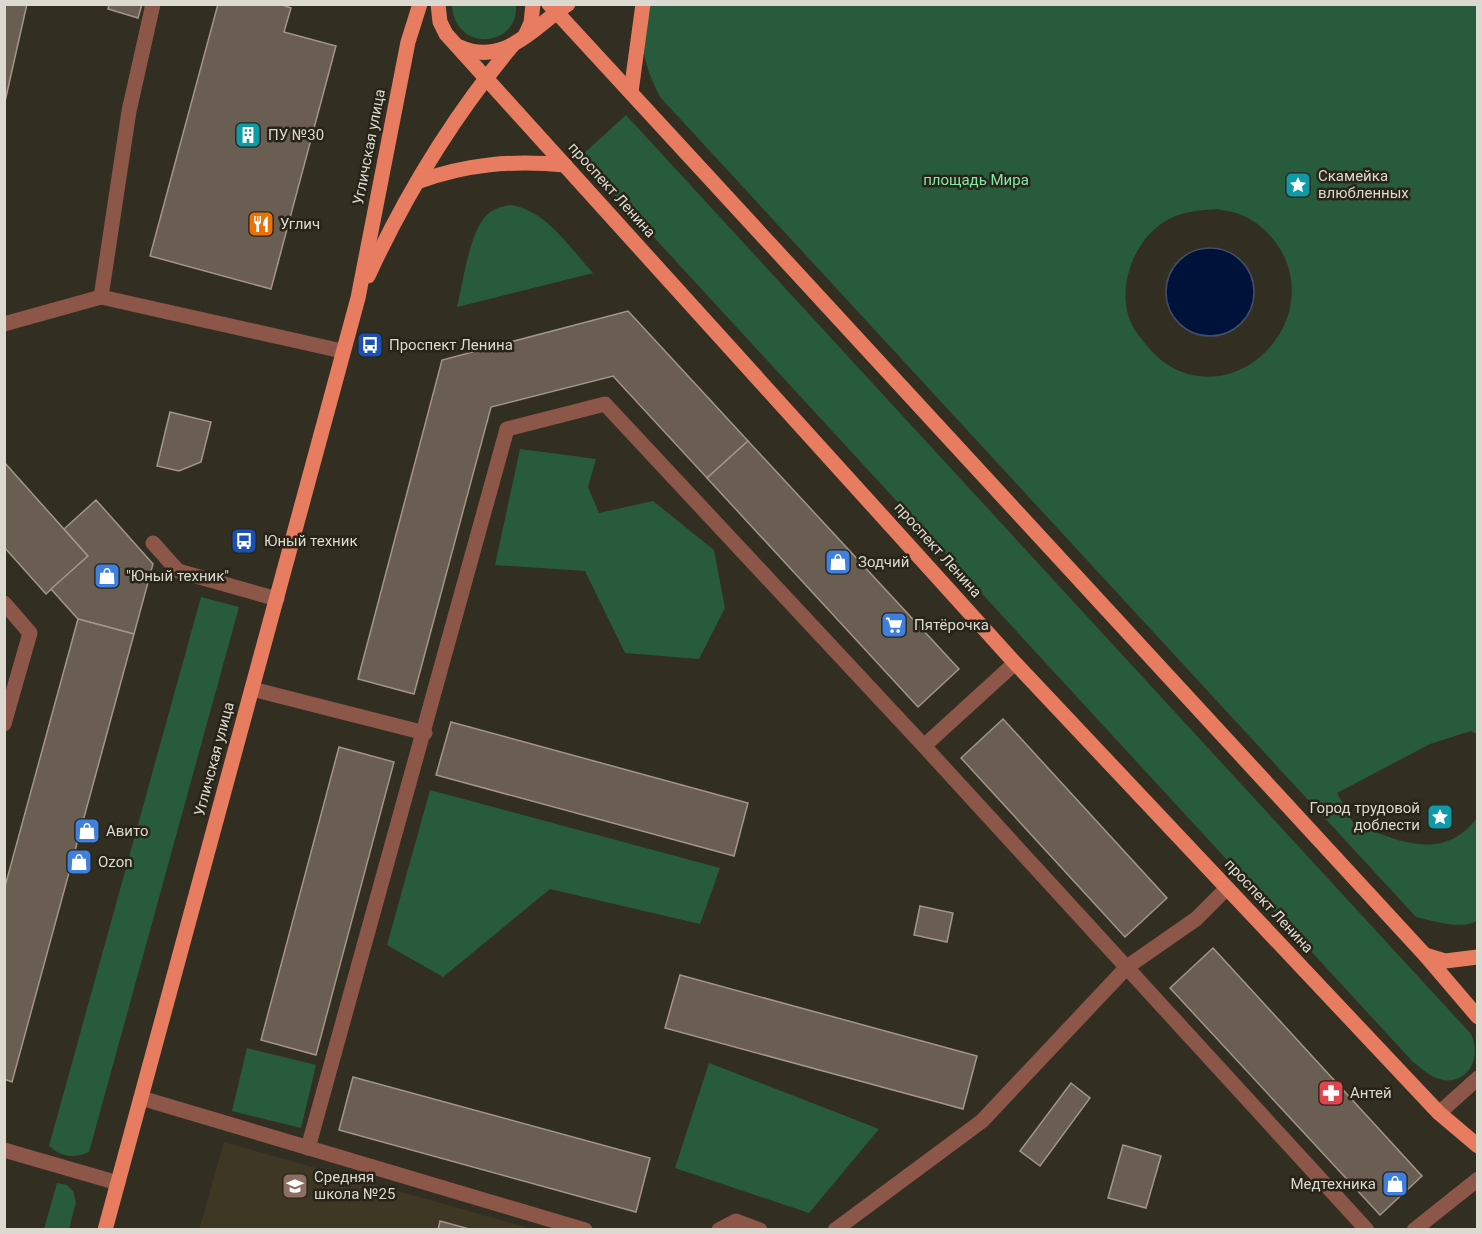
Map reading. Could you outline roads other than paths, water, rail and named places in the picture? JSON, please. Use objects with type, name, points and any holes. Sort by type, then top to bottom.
[{"type":"main road","points":[[438,4],[440,22],[446,34]]},
{"type":"main road","points":[[525,36],[531,23],[533,4]]},
{"type":"main road","points":[[631,92],[643,4]]},
{"type":"main road","points":[[419,5],[457,46],[482,54],[498,53],[512,46],[558,7],[631,92],[1425,955],[1478,1017]]},
{"type":"main road","name":"Угличская улица","points":[[105,1230],[358,298],[412,22],[419,5]]},
{"type":"main road","name":"проспект Ленина","points":[[457,46],[1015,663],[1439,1113],[1478,1146]]},
{"type":"main road","name":"Угличская улица","points":[[358,298],[417,182],[486,78],[512,46]]},
{"type":"main road","points":[[417,182],[447,171],[497,163],[527,161],[565,165]]},
{"type":"main road","points":[[1425,955],[1445,961],[1478,957]]},
{"type":"street","points":[[101,297],[129,111],[153,4]]},
{"type":"street","points":[[4,324],[101,297],[342,351]]},
{"type":"street","points":[[308,1148],[425,733],[507,429],[605,404],[924,746],[1367,1230]]},
{"type":"street","points":[[153,543],[178,571],[277,599]]},
{"type":"street","points":[[4,603],[30,633],[4,724]]},
{"type":"street","points":[[924,746],[1015,663]]},
{"type":"street","points":[[252,689],[425,733]]},
{"type":"street","points":[[834,1230],[982,1121],[1127,967],[1196,919],[1227,888]]},
{"type":"street","points":[[1439,1113],[1478,1078]]},
{"type":"street","points":[[141,1098],[585,1230]]},
{"type":"street","points":[[4,1150],[118,1183]]},
{"type":"street","points":[[1414,1230],[1478,1179]]},
{"type":"street","points":[[719,1230],[736,1221],[760,1230]]},
{"type":"water","points":[[1210,248],[1227,251],[1241,261],[1251,275],[1254,292],[1251,309],[1241,323],[1227,333],[1210,336],[1193,333],[1179,323],[1169,309],[1166,292],[1169,275],[1179,261],[1193,251]]},
{"type":"place","name":"ПУ №30","points":[[248,135]]},
{"type":"place","name":"Скамейка влюбленных","points":[[1298,185]]},
{"type":"place","name":"Углич","points":[[261,224]]},
{"type":"place","name":"Проспект Ленина","points":[[370,345]]},
{"type":"place","name":"Юный техник","points":[[244,541]]},
{"type":"place","name":"Зодчий","points":[[838,562]]},
{"type":"place","name":"\"Юный техник\"","points":[[107,576]]},
{"type":"place","name":"Пятёрочка","points":[[894,625]]},
{"type":"place","name":"Город трудовой доблести","points":[[1440,817]]},
{"type":"place","name":"Авито","points":[[87,831]]},
{"type":"place","name":"Ozon","points":[[79,862]]},
{"type":"place","name":"Антей","points":[[1331,1093]]},
{"type":"place","name":"Медтехника","points":[[1395,1184]]},
{"type":"place","name":"Средняя школа №25","points":[[295,1186]]},
{"type":"park label","name":"площадь Мира","points":[[976,180]]}]
